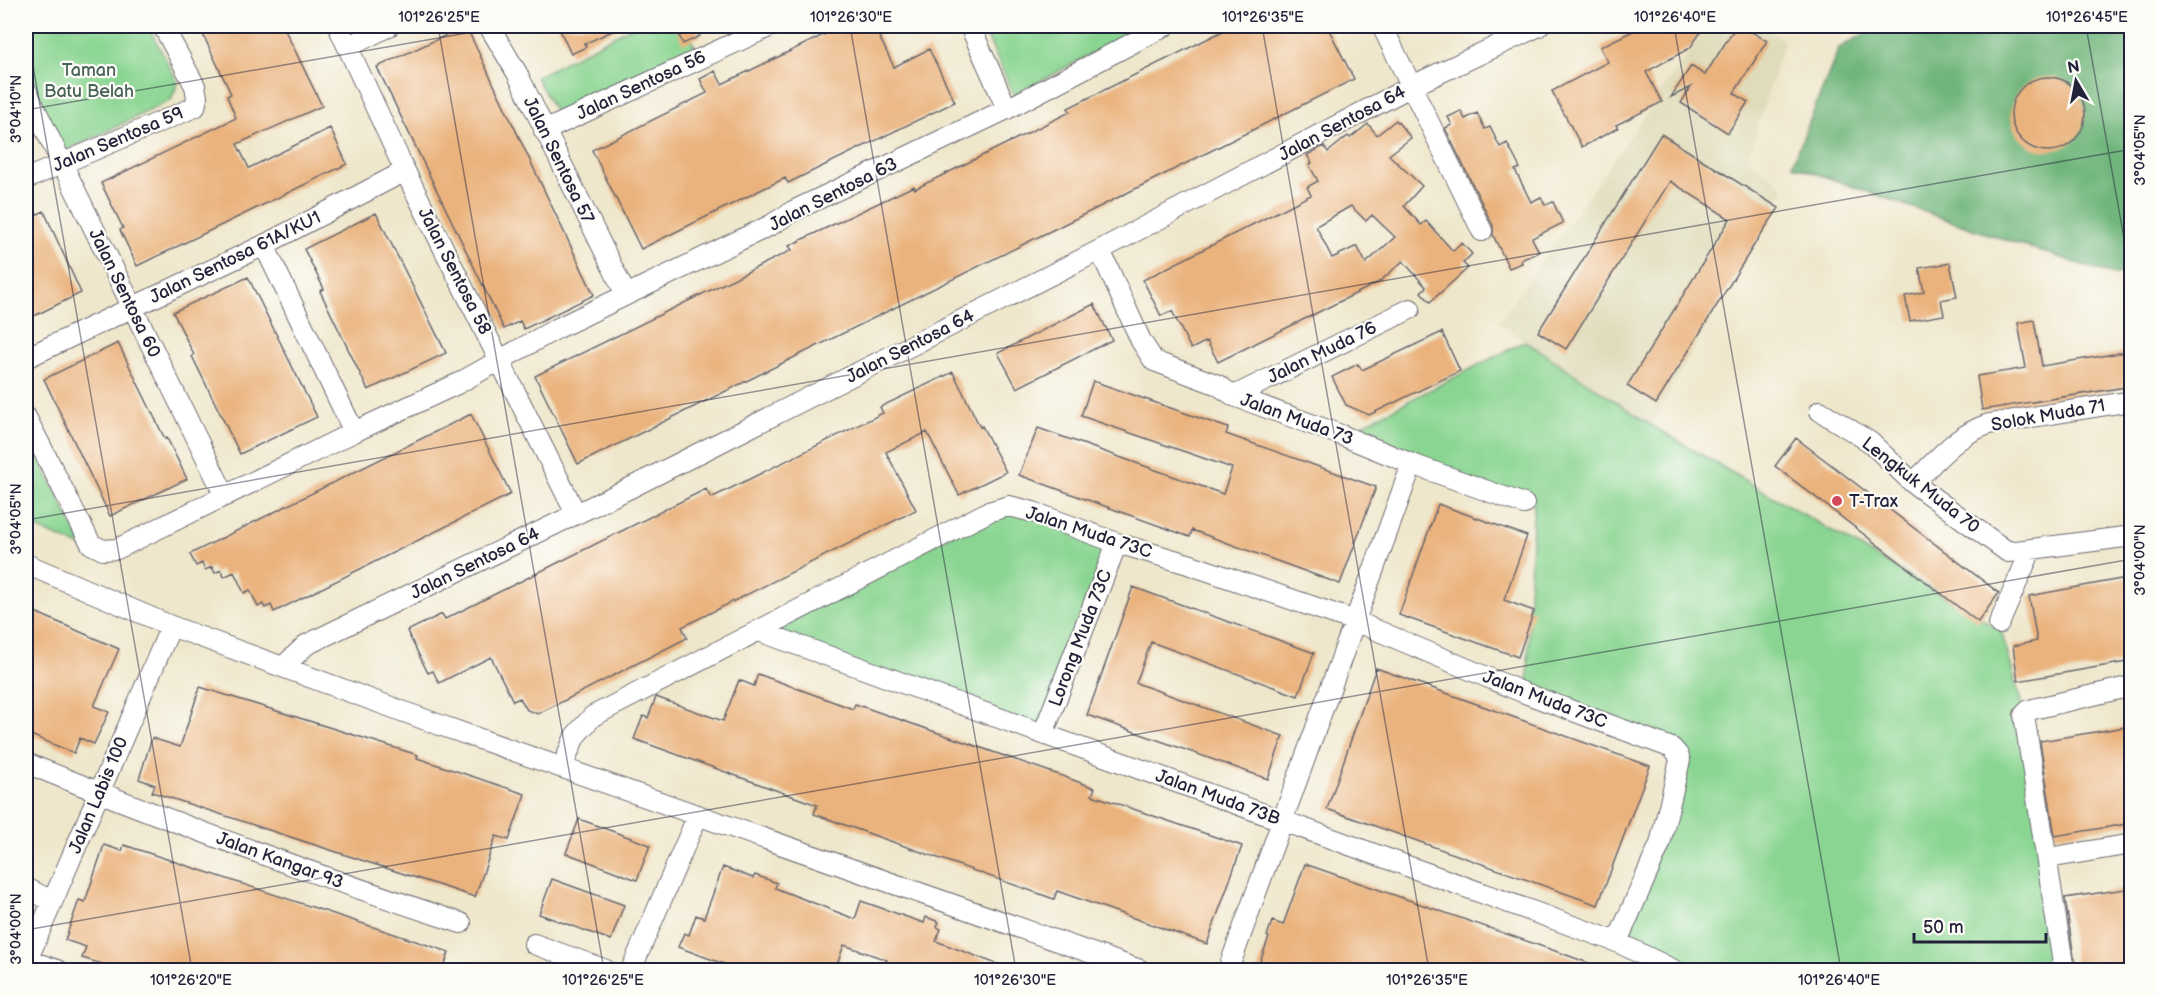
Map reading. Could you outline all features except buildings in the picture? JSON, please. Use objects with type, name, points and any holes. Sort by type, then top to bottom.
[{"type":"street","name":"Jalan Sentosa 59","points":[[26,179],[195,107],[197,97],[195,86],[163,26]]},
{"type":"street","name":"Jalan Sentosa 58","points":[[338,26],[405,171],[576,514]]},
{"type":"street","points":[[348,47],[388,26]]},
{"type":"street","name":"Jalan Sentosa 57","points":[[489,26],[517,74],[626,295]]},
{"type":"street","name":"Jalan Sentosa 56","points":[[544,131],[771,26]]},
{"type":"street","points":[[970,26],[1007,109]]},
{"type":"street","name":"Jalan Sentosa 63","points":[[26,417],[91,544],[103,550],[117,549],[457,384],[556,329],[771,225],[793,211],[1007,109],[1165,26]]},
{"type":"street","points":[[1382,26],[1482,231]]},
{"type":"street","name":"Jalan Sentosa 64","points":[[282,667],[306,645],[576,514],[1100,250],[1412,86],[1539,26]]},
{"type":"street","name":"Jalan Sentosa 60","points":[[26,90],[225,496]]},
{"type":"street","name":"Jalan Sentosa 61A/KU1","points":[[26,358],[264,245],[405,171]]},
{"type":"street","points":[[264,245],[354,432]]},
{"type":"street","name":"Jalan Muda 73","points":[[1100,250],[1141,341],[1154,361],[1218,385],[1234,396],[1524,504]]},
{"type":"street","name":"Jalan Muda 76","points":[[1234,396],[1410,309]]},
{"type":"street","name":"Solok Muda 71","points":[[1913,483],[1958,438],[1974,429],[1989,424],[2132,401]]},
{"type":"street","name":"Lengkuk Muda 70","points":[[1820,411],[1870,442],[1913,483],[2008,552],[2132,536]]},
{"type":"street","points":[[1228,970],[1412,464]]},
{"type":"street","name":"Jalan Muda 73C","points":[[562,768],[575,736],[593,717],[988,512],[1009,506],[1033,512],[1117,543],[1188,564],[1355,621],[1522,693],[1663,744],[1676,751],[1680,760],[1660,844],[1617,942]]},
{"type":"street","name":"Lorong Muda 73C","points":[[1043,734],[1117,543]]},
{"type":"street","points":[[1999,624],[2031,550]]},
{"type":"street","points":[[26,564],[171,626],[282,667],[562,768],[1140,970]]},
{"type":"street","name":"Jalan Labis 100","points":[[26,961],[171,626]]},
{"type":"street","name":"Jalan Muda 73B","points":[[759,631],[1617,942],[1674,970]]},
{"type":"street","points":[[2064,970],[2025,715],[2029,710],[2132,686]]},
{"type":"street","name":"Jalan Kangar 93","points":[[26,763],[99,793],[375,895],[461,923]]},
{"type":"street","points":[[631,970],[698,815]]},
{"type":"street","points":[[2048,858],[2132,844]]},
{"type":"street","points":[[26,888],[52,901]]},
{"type":"street","points":[[534,944],[606,970]]},
{"type":"street","points":[[26,961],[57,970]]},
{"type":"shaded area","points":[[1708,26],[1763,26],[1784,41],[1748,158],[1785,188],[1651,425],[1498,323]]},
{"type":"green space","name":"Taman Batu Belah","points":[[26,26],[148,26],[178,83],[171,100],[64,152],[26,73]]},
{"type":"green space","points":[[633,26],[685,26],[696,49],[558,117],[536,77]]},
{"type":"green space","points":[[982,26],[1144,26],[1014,95]]},
{"type":"green space","points":[[1878,26],[2131,26],[2131,271],[2113,275],[1973,229],[1792,165],[1839,48]]},
{"type":"green space","points":[[1525,341],[1651,425],[2001,630],[2021,702],[2064,970],[1695,970],[1628,940],[1682,762],[1528,686],[1529,596],[1534,503],[1342,435]]},
{"type":"green space","points":[[26,430],[83,547],[26,524]]},
{"type":"green space","points":[[1009,506],[1117,543],[1043,734],[759,631]]},
{"type":"place","name":"T-Trax","points":[[1837,501]]}]
